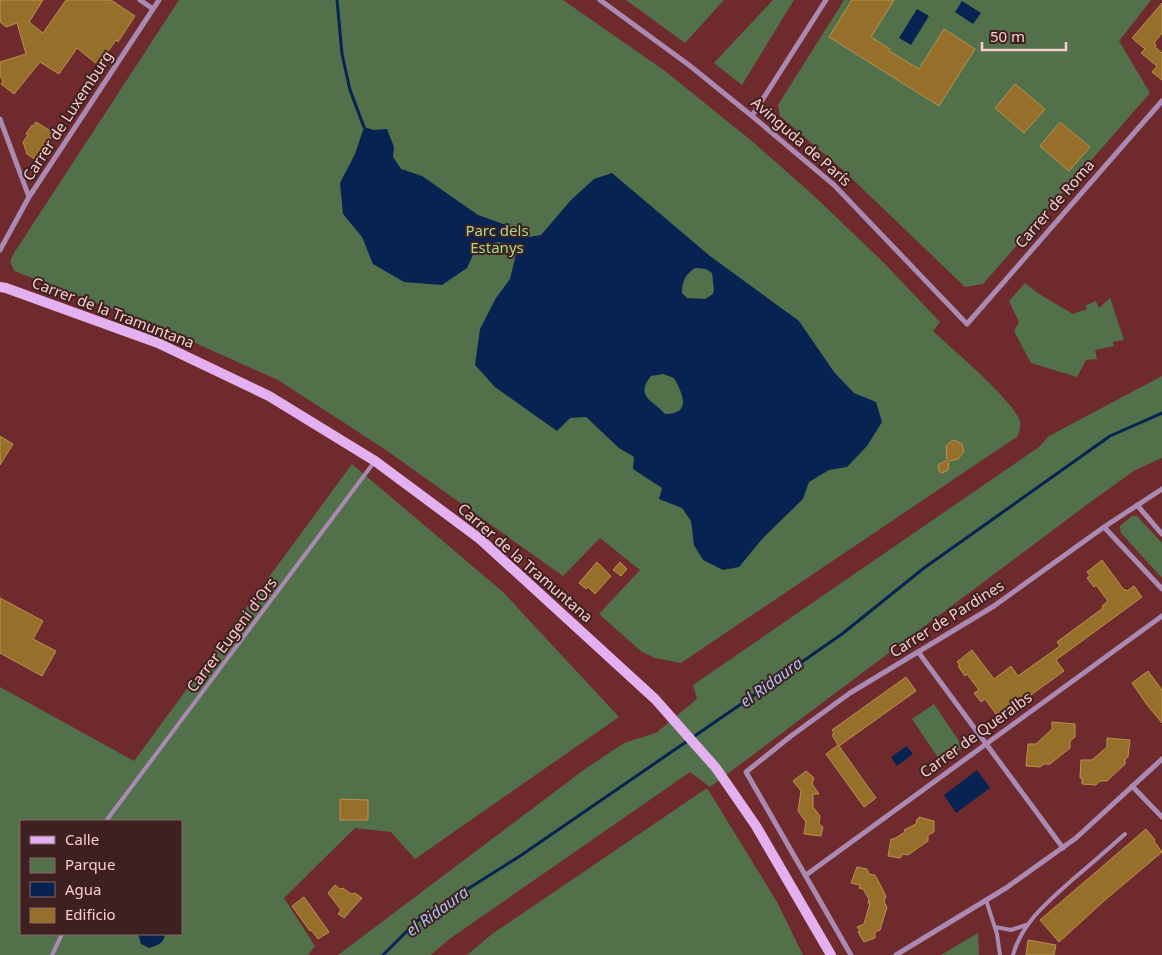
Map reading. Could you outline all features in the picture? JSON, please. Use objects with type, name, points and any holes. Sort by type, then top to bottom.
[{"type":"main road","name":"Carrer de la Tramuntana","points":[[2,285],[166,347],[269,396],[375,461],[480,540],[655,699],[716,768],[756,826],[831,955]]},
{"type":"street","points":[[140,0],[153,9]]},
{"type":"street","name":"Carrer de Luxemburg","points":[[0,248],[29,197],[159,0]]},
{"type":"street","name":"Avinguda de París","points":[[600,0],[689,65],[834,185],[967,324]]},
{"type":"street","points":[[752,116],[826,0]]},
{"type":"street","name":"Carrer de Roma","points":[[967,324],[1162,101]]},
{"type":"street","points":[[0,119],[29,197]]},
{"type":"street","name":"Carrer de Pardines","points":[[806,875],[746,772],[850,693],[994,606],[1104,527],[1162,489]]},
{"type":"street","points":[[1137,505],[1162,534]]},
{"type":"street","points":[[1104,527],[1162,589]]},
{"type":"street","name":"Carrer de Queralbs","points":[[806,875],[1162,616]]},
{"type":"street","points":[[918,653],[1063,848]]},
{"type":"street","points":[[896,955],[1006,888],[1063,848],[1162,759]]},
{"type":"street","points":[[1132,786],[1162,816]]},
{"type":"street","points":[[806,875],[851,955]]},
{"type":"lane","name":"Carrer Eugeni d'Ors","points":[[107,820],[375,461]]},
{"type":"lane","points":[[1013,955],[1016,943],[1026,925],[1039,910],[1125,834]]},
{"type":"lane","points":[[986,900],[995,927],[1000,955]]},
{"type":"lane","points":[[995,927],[1011,930],[1026,925]]},
{"type":"lane","points":[[52,955],[62,935]]},
{"type":"green space","name":"Parc dels Estanys","points":[[179,0],[563,0],[665,71],[753,142],[812,194],[883,262],[940,322],[933,331],[995,388],[1016,412],[1020,421],[1018,436],[681,663],[655,658],[642,652],[599,614],[640,570],[600,538],[563,576],[383,448],[278,380],[164,329],[14,271],[10,261],[14,253]]},
{"type":"green space","points":[[626,0],[724,0],[685,43]]},
{"type":"green space","points":[[773,0],[794,0],[742,85],[714,63]]},
{"type":"green space","points":[[844,0],[1151,0],[1119,41],[1150,93],[983,284],[965,287],[843,170],[780,116],[778,105]]},
{"type":"green space","points":[[1025,283],[1039,294],[1073,314],[1087,309],[1086,305],[1096,301],[1099,308],[1110,298],[1124,340],[1113,342],[1114,346],[1095,350],[1097,359],[1086,360],[1077,377],[1031,363],[1014,331],[1019,322],[1009,301]]},
{"type":"green space","points":[[1162,376],[1162,458],[1135,470],[1085,506],[710,787],[690,772],[448,940],[431,955],[338,955],[585,769],[624,743],[656,733],[697,699],[693,685],[1039,447],[1049,436]]},
{"type":"green space","points":[[352,464],[503,592],[619,717],[415,859],[391,832],[355,828],[284,898],[315,946],[308,955],[0,955],[0,687],[134,761]]},
{"type":"green space","points":[[1132,516],[1137,516],[1162,543],[1162,578],[1121,533],[1120,526]]},
{"type":"green space","points":[[934,704],[963,747],[941,762],[912,719]]},
{"type":"green space","points":[[707,788],[777,902],[803,955],[467,955],[492,934]]},
{"type":"green space","points":[[978,933],[979,955],[941,955]]},
{"type":"water","points":[[962,1],[981,13],[973,24],[955,12]]},
{"type":"water","points":[[917,9],[929,16],[911,45],[899,38]]},
{"type":"water","points":[[364,127],[374,130],[387,129],[394,147],[393,157],[401,169],[422,176],[478,215],[506,225],[523,238],[541,235],[571,200],[594,179],[612,173],[710,256],[799,321],[834,372],[854,393],[876,402],[882,422],[867,446],[847,467],[829,470],[809,482],[803,499],[763,538],[739,567],[723,570],[703,560],[694,545],[691,521],[682,508],[659,499],[662,488],[633,469],[634,457],[619,448],[586,417],[570,418],[557,431],[495,387],[475,365],[480,329],[496,298],[510,279],[516,254],[509,244],[498,242],[476,248],[467,268],[442,285],[404,282],[373,264],[362,237],[343,214],[340,183],[355,154]],"holes":[[[695,268],[706,269],[712,273],[713,294],[705,299],[687,298],[682,293],[685,279]],[[663,374],[674,378],[682,396],[682,407],[674,413],[665,414],[645,394],[644,389],[651,376]]]},
{"type":"water","points":[[907,746],[913,754],[897,766],[891,757]]},
{"type":"water","points":[[977,770],[990,788],[956,813],[944,795]]},
{"type":"water","points":[[138,935],[165,935],[162,942],[157,945],[149,948],[141,944]]},
{"type":"building","points":[[0,0],[43,0],[29,22],[43,33],[66,0],[111,0],[135,16],[118,42],[116,40],[98,65],[77,48],[59,74],[40,62],[14,94],[1,84],[3,81],[0,76],[0,62],[26,54],[17,23],[6,27],[0,22]]},
{"type":"building","points":[[852,0],[894,0],[871,37],[890,49],[889,51],[919,69],[944,29],[975,49],[939,106],[829,37]]},
{"type":"building","points":[[1162,3],[1162,33],[1154,43],[1155,47],[1162,53],[1162,80],[1152,72],[1157,66],[1141,53],[1145,49],[1132,38]]},
{"type":"building","points":[[1015,84],[1045,109],[1024,133],[995,108]]},
{"type":"building","points":[[36,122],[54,133],[36,160],[27,154],[23,142],[28,135],[26,134]]},
{"type":"building","points":[[1060,122],[1090,147],[1069,171],[1040,146]]},
{"type":"building","points":[[0,436],[13,444],[0,465]]},
{"type":"building","points":[[954,440],[962,444],[964,452],[958,459],[949,461],[948,470],[942,473],[939,471],[938,465],[947,460],[946,446]]},
{"type":"building","points":[[1102,560],[1124,590],[1127,591],[1134,586],[1142,597],[1056,660],[1064,671],[999,718],[985,699],[981,702],[974,693],[979,690],[967,674],[965,676],[957,662],[972,650],[994,679],[1011,666],[1018,676],[1060,646],[1057,642],[1103,608],[1102,606],[1108,601],[1096,585],[1094,587],[1087,578],[1090,576],[1087,572]]},
{"type":"building","points":[[597,562],[611,576],[595,594],[588,587],[586,589],[579,583]]},
{"type":"building","points":[[620,562],[627,569],[621,576],[613,570]]},
{"type":"building","points":[[0,598],[43,621],[33,639],[56,651],[42,676],[0,653]]},
{"type":"building","points":[[1148,671],[1162,690],[1162,723],[1132,683]]},
{"type":"building","points":[[906,677],[916,691],[839,746],[876,798],[864,807],[826,754],[838,745],[832,735],[834,733],[832,730]]},
{"type":"building","points":[[1052,722],[1075,724],[1075,737],[1070,741],[1070,748],[1050,764],[1044,764],[1040,767],[1026,766],[1028,744],[1036,744],[1052,729]]},
{"type":"building","points":[[1107,738],[1130,740],[1128,757],[1125,759],[1125,764],[1107,781],[1100,781],[1096,785],[1082,784],[1082,778],[1080,778],[1081,760],[1092,760],[1107,747]]},
{"type":"building","points":[[806,771],[814,778],[812,784],[819,794],[813,794],[813,807],[820,816],[819,824],[823,827],[821,836],[804,834],[806,822],[798,811],[801,791],[793,781]]},
{"type":"building","points":[[340,799],[368,800],[368,820],[340,820]]},
{"type":"building","points":[[919,817],[934,821],[934,832],[928,835],[928,841],[908,855],[903,854],[900,858],[888,856],[891,839],[894,839],[905,832],[904,830],[916,824]]},
{"type":"building","points":[[1146,829],[1162,852],[1059,942],[1040,920]]},
{"type":"building","points":[[857,867],[867,869],[869,874],[875,875],[886,896],[884,902],[887,907],[880,930],[875,932],[875,938],[864,942],[857,927],[864,924],[870,903],[868,903],[869,899],[863,889],[859,888],[860,885],[851,883]]},
{"type":"building","points":[[335,885],[362,898],[344,918],[338,914],[341,910],[328,893]]},
{"type":"building","points":[[304,897],[329,932],[318,939],[292,906]]},
{"type":"building","points":[[1028,940],[1056,945],[1054,955],[1026,955]]},
{"type":"waterway","points":[[337,0],[342,54],[350,90],[364,127]]},
{"type":"waterway","name":"el Ridaura","points":[[383,955],[417,921],[520,856],[842,634],[924,568],[1110,436],[1162,413]]}]
